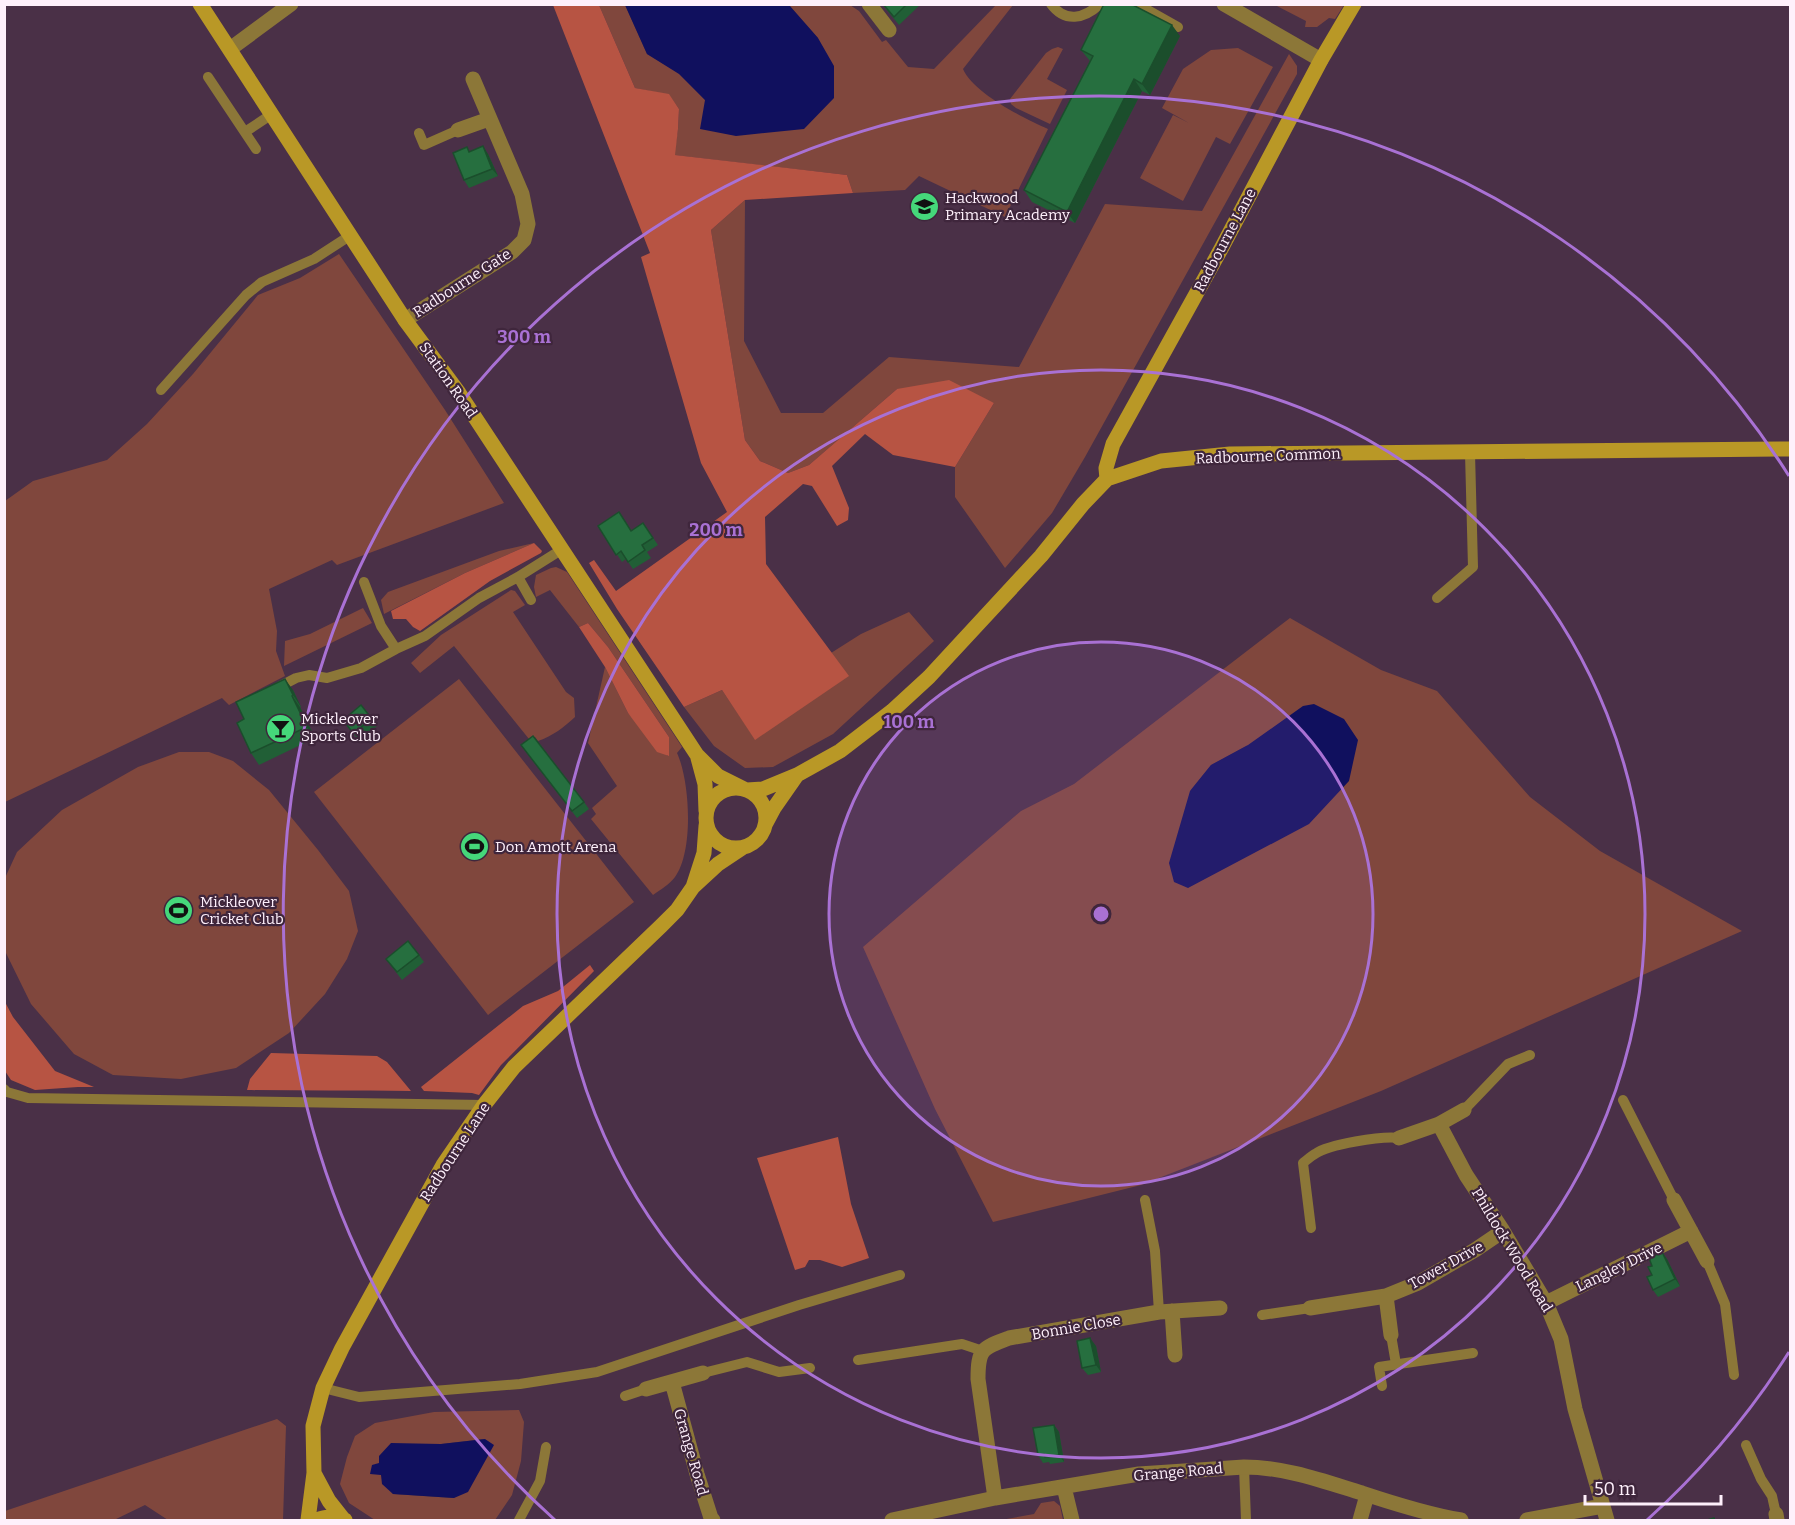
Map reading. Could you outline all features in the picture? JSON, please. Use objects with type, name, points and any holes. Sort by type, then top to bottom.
[{"type":"main road","name":"Station Road","points":[[200,4],[405,320],[459,393],[697,756],[718,776],[746,790]]},
{"type":"main road","name":"Radbourne Lane","points":[[1107,479],[1106,468],[1113,444],[1221,249],[1321,60],[1354,4]]},
{"type":"main road","name":"Radbourne Common","points":[[746,790],[763,789],[797,775],[840,751],[866,732],[929,677],[1041,556],[1083,504],[1107,479],[1161,461],[1230,454],[1791,449]]},
{"type":"main road","name":"Station Road","points":[[697,756],[705,784],[706,817]]},
{"type":"main road","name":"Radbourne Common","points":[[765,826],[774,808],[797,775]]},
{"type":"main road","points":[[734,788],[746,790],[761,801],[766,817],[765,826],[757,840],[742,848],[722,845],[714,839],[708,831],[706,817],[709,804],[716,796],[724,790],[734,788]]},
{"type":"main road","name":"Radbourne Lane","points":[[693,887],[704,853],[706,817]]},
{"type":"main road","name":"Radbourne Lane","points":[[308,1521],[315,1473],[313,1426],[324,1388],[342,1348],[443,1165],[484,1105],[514,1067],[677,910],[693,887],[718,864],[742,848]]},
{"type":"main road","name":"Radbourne Lane","points":[[315,1473],[329,1501],[344,1520]]},
{"type":"main road","points":[[317,1521],[328,1517],[344,1520]]},
{"type":"street","points":[[230,49],[291,4]]},
{"type":"street","points":[[869,4],[889,30]]},
{"type":"street","points":[[1224,4],[1321,60]]},
{"type":"street","name":"Radbourne Gate","points":[[405,320],[512,252],[524,240],[528,224],[522,195],[473,79]]},
{"type":"street","points":[[458,130],[489,119]]},
{"type":"street","points":[[1399,1138],[1440,1124],[1464,1110]]},
{"type":"street","name":"Phildock Wood Road","points":[[1440,1124],[1466,1175],[1546,1303],[1561,1339],[1575,1409],[1605,1513]]},
{"type":"street","points":[[1674,1200],[1707,1261]]},
{"type":"street","name":"Tower Drive","points":[[1310,1308],[1386,1296],[1418,1283],[1503,1231]]},
{"type":"street","name":"Langley Drive","points":[[1546,1303],[1691,1232]]},
{"type":"street","points":[[1386,1296],[1391,1335]]},
{"type":"street","name":"Bonnie Close","points":[[982,1351],[988,1346],[1009,1338],[1165,1312],[1220,1308]]},
{"type":"street","points":[[1165,1312],[1174,1355]]},
{"type":"street","points":[[982,1351],[978,1365],[978,1379],[995,1498]]},
{"type":"street","points":[[646,1389],[703,1373]]},
{"type":"street","name":"Grange Road","points":[[672,1382],[697,1474],[713,1521]]},
{"type":"street","name":"Grange Road","points":[[892,1521],[995,1498],[1139,1474],[1244,1467],[1302,1474],[1461,1521]]},
{"type":"street","points":[[1064,1487],[1072,1521]]},
{"type":"street","points":[[1360,1521],[1367,1495]]},
{"type":"street","points":[[1527,1521],[1605,1513]]},
{"type":"lane","points":[[1051,4],[1060,14],[1076,17],[1090,13],[1100,4]]},
{"type":"lane","points":[[1137,4],[1148,8],[1178,27]]},
{"type":"lane","points":[[208,77],[256,149]]},
{"type":"lane","points":[[245,132],[272,114]]},
{"type":"lane","points":[[419,134],[424,146],[458,130]]},
{"type":"lane","points":[[161,390],[254,288],[262,282],[314,259],[351,235]]},
{"type":"lane","points":[[1437,598],[1473,567],[1470,453]]},
{"type":"lane","points":[[271,691],[296,678],[309,675],[327,678],[361,668],[425,636],[478,598],[518,577],[561,550]]},
{"type":"lane","points":[[518,577],[531,600]]},
{"type":"lane","points":[[364,582],[381,626],[396,649]]},
{"type":"lane","points":[[1464,1110],[1508,1064],[1530,1055]]},
{"type":"lane","points":[[4,1089],[28,1098],[484,1105]]},
{"type":"lane","points":[[1623,1100],[1674,1200]]},
{"type":"lane","points":[[1311,1228],[1303,1163],[1316,1152],[1354,1142],[1387,1137],[1399,1138]]},
{"type":"lane","points":[[1145,1200],[1165,1312]]},
{"type":"lane","points":[[1707,1261],[1725,1304],[1734,1375]]},
{"type":"lane","points":[[324,1388],[359,1396],[520,1384],[597,1372],[799,1305],[900,1275]]},
{"type":"lane","name":"Tower Drive","points":[[1262,1315],[1310,1308]]},
{"type":"lane","points":[[1391,1335],[1396,1364]]},
{"type":"lane","points":[[858,1360],[962,1344],[982,1351]]},
{"type":"lane","points":[[1382,1386],[1379,1367],[1473,1353]]},
{"type":"lane","points":[[703,1373],[747,1362],[779,1372],[810,1368]]},
{"type":"lane","points":[[626,1396],[646,1389]]},
{"type":"lane","points":[[1746,1445],[1761,1479],[1772,1496],[1777,1517]]},
{"type":"lane","points":[[519,1521],[540,1481],[546,1447]]},
{"type":"lane","points":[[1244,1467],[1246,1521]]},
{"type":"shaded area","points":[[553,5],[599,5],[635,88],[669,94],[679,109],[675,155],[847,175],[853,193],[745,200],[711,230],[745,440],[760,461],[788,473],[809,465],[897,389],[949,380],[994,403],[955,467],[893,455],[865,434],[832,466],[849,508],[848,520],[837,526],[812,486],[803,484],[765,517],[766,564],[849,676],[755,740],[722,690],[684,707],[617,609],[589,563],[594,560],[616,591],[727,512],[701,463],[641,257],[650,253]]},
{"type":"shaded area","points":[[599,5],[625,5],[647,54],[679,73],[705,100],[818,38],[789,5],[850,5],[859,11],[882,42],[886,40],[908,67],[934,69],[996,5],[1013,5],[963,69],[977,87],[988,96],[1048,129],[1005,217],[919,176],[905,190],[853,193],[847,175],[674,155],[679,109],[669,95],[635,88]]},
{"type":"shaded area","points":[[625,5],[789,5],[818,38],[834,66],[834,98],[804,129],[736,136],[700,129],[705,100],[679,74],[647,54]]},
{"type":"shaded area","points":[[1275,5],[1344,5],[1335,19],[1329,18],[1317,27],[1305,27],[1306,21]]},
{"type":"shaded area","points":[[1058,47],[1063,49],[1047,79],[1067,90],[1050,124],[1016,108],[1011,104],[1010,99],[1046,53]]},
{"type":"shaded area","points":[[1238,48],[1273,67],[1230,144],[1216,137],[1183,201],[1140,178],[1173,115],[1189,123],[1162,108],[1183,69],[1211,50]]},
{"type":"shaded area","points":[[1289,54],[1297,66],[1297,74],[1052,513],[1005,568],[955,497],[955,467],[994,403],[897,389],[809,465],[788,473],[760,461],[745,440],[711,230],[745,200],[744,341],[781,413],[823,413],[889,357],[1019,367],[1105,204],[1202,211]]},
{"type":"shaded area","points":[[339,254],[445,410],[504,503],[337,565],[332,560],[269,589],[277,631],[276,651],[285,676],[229,705],[222,698],[5,802],[5,501],[33,481],[107,460],[147,424],[193,374],[258,295],[300,278]]},
{"type":"shaded area","points":[[534,543],[465,573],[384,614],[381,600],[388,592],[499,551]]},
{"type":"shaded area","points":[[534,543],[542,551],[541,553],[490,581],[420,631],[406,619],[393,619],[391,611],[465,573]]},
{"type":"shaded area","points":[[556,567],[567,572],[682,747],[677,753],[687,798],[685,851],[675,877],[653,895],[591,819],[596,814],[592,808],[617,786],[588,743],[605,667],[628,713],[668,756],[669,737],[608,647],[588,623],[579,627],[550,590],[536,597],[534,587],[536,575]]},
{"type":"shaded area","points":[[511,590],[515,591],[525,605],[513,612],[566,692],[574,698],[575,717],[549,737],[538,741],[535,737],[529,739],[454,646],[420,673],[411,663],[441,635]]},
{"type":"shaded area","points":[[363,608],[372,623],[284,666],[285,641],[310,634]]},
{"type":"shaded area","points":[[909,612],[934,641],[833,734],[773,767],[745,768],[714,746],[684,707],[722,690],[755,739],[848,676],[831,653],[861,634]]},
{"type":"shaded area","points":[[1290,618],[1381,670],[1437,691],[1530,797],[1600,851],[1742,931],[1381,1091],[1141,1185],[993,1222],[935,1109],[863,947],[1021,811],[1074,784]],"holes":[[[1248,745],[1190,791],[1211,765]]]},
{"type":"shaded area","points":[[588,623],[608,647],[669,737],[669,756],[657,752],[628,713],[605,667],[579,627]]},
{"type":"shaded area","name":"Don Amott Arena","points":[[459,679],[634,902],[488,1015],[314,792]]},
{"type":"shaded area","points":[[1314,704],[1344,719],[1358,740],[1349,781],[1309,824],[1188,888],[1174,882],[1169,863],[1190,791],[1211,765],[1248,745],[1303,706]]},
{"type":"shaded area","name":"Mickleover Cricket Club","points":[[179,752],[209,752],[233,761],[269,790],[349,891],[358,931],[347,959],[325,994],[289,1033],[236,1068],[181,1079],[113,1075],[74,1054],[31,1004],[5,951],[5,878],[17,852],[62,810],[138,767]]},
{"type":"shaded area","points":[[590,965],[594,971],[501,1065],[479,1095],[424,1091],[421,1087],[523,1006],[558,991]]},
{"type":"shaded area","points":[[5,1002],[13,1017],[55,1071],[94,1087],[35,1090],[11,1080],[5,1071]]},
{"type":"shaded area","points":[[271,1053],[377,1056],[387,1062],[411,1091],[247,1090],[250,1079]]},
{"type":"shaded area","points":[[838,1137],[851,1204],[869,1258],[842,1267],[820,1260],[809,1260],[805,1267],[795,1270],[757,1158]]},
{"type":"shaded area","points":[[519,1410],[524,1422],[521,1461],[512,1495],[495,1520],[375,1520],[349,1503],[340,1484],[355,1436],[375,1423],[434,1412]],"holes":[[[485,1439],[454,1498],[393,1494],[381,1475],[372,1466],[441,1444]]]},
{"type":"shaded area","points":[[277,1419],[286,1426],[283,1520],[168,1520],[145,1505],[114,1520],[5,1520],[5,1511]]},
{"type":"shaded area","points":[[485,1439],[494,1445],[468,1492],[454,1498],[393,1494],[382,1484],[381,1475],[370,1474],[372,1465],[379,1463],[379,1456],[391,1443],[441,1444]]},
{"type":"shaded area","points":[[1054,1501],[1060,1506],[1063,1520],[1001,1520],[1034,1514],[1041,1503]]},
{"type":"building","points":[[883,4],[907,4],[894,17]]},
{"type":"building","points":[[1104,4],[1131,4],[1172,25],[1142,84],[1134,79],[1067,212],[1024,190],[1093,56],[1081,50]]},
{"type":"building","points":[[483,146],[492,169],[464,180],[453,153],[467,147],[469,152]]},
{"type":"building","points":[[619,512],[631,531],[643,523],[653,538],[642,545],[645,550],[628,562],[621,551],[616,555],[598,526]]},
{"type":"building","name":"Mickleover Sports Club","points":[[285,679],[307,727],[251,753],[237,723],[244,719],[236,702]]},
{"type":"building","points":[[361,705],[372,719],[353,733],[343,720]]},
{"type":"building","points":[[533,736],[584,802],[572,811],[521,745]]},
{"type":"building","points":[[408,941],[419,955],[397,972],[386,959]]},
{"type":"building","points":[[1662,1252],[1675,1279],[1653,1290],[1647,1277],[1652,1275],[1648,1267],[1652,1266],[1649,1258]]},
{"type":"building","points":[[1090,1338],[1096,1365],[1082,1368],[1077,1341]]},
{"type":"building","points":[[1054,1425],[1059,1455],[1045,1457],[1044,1454],[1038,1455],[1033,1428]]},
{"type":"place","name":"Hackwood Primary Academy","points":[[924,207]]},
{"type":"place","name":"Mickleover Sports Club","points":[[280,728]]},
{"type":"place","name":"Don Amott Arena","points":[[474,847]]},
{"type":"place","name":"Mickleover Cricket Club","points":[[179,911]]}]
